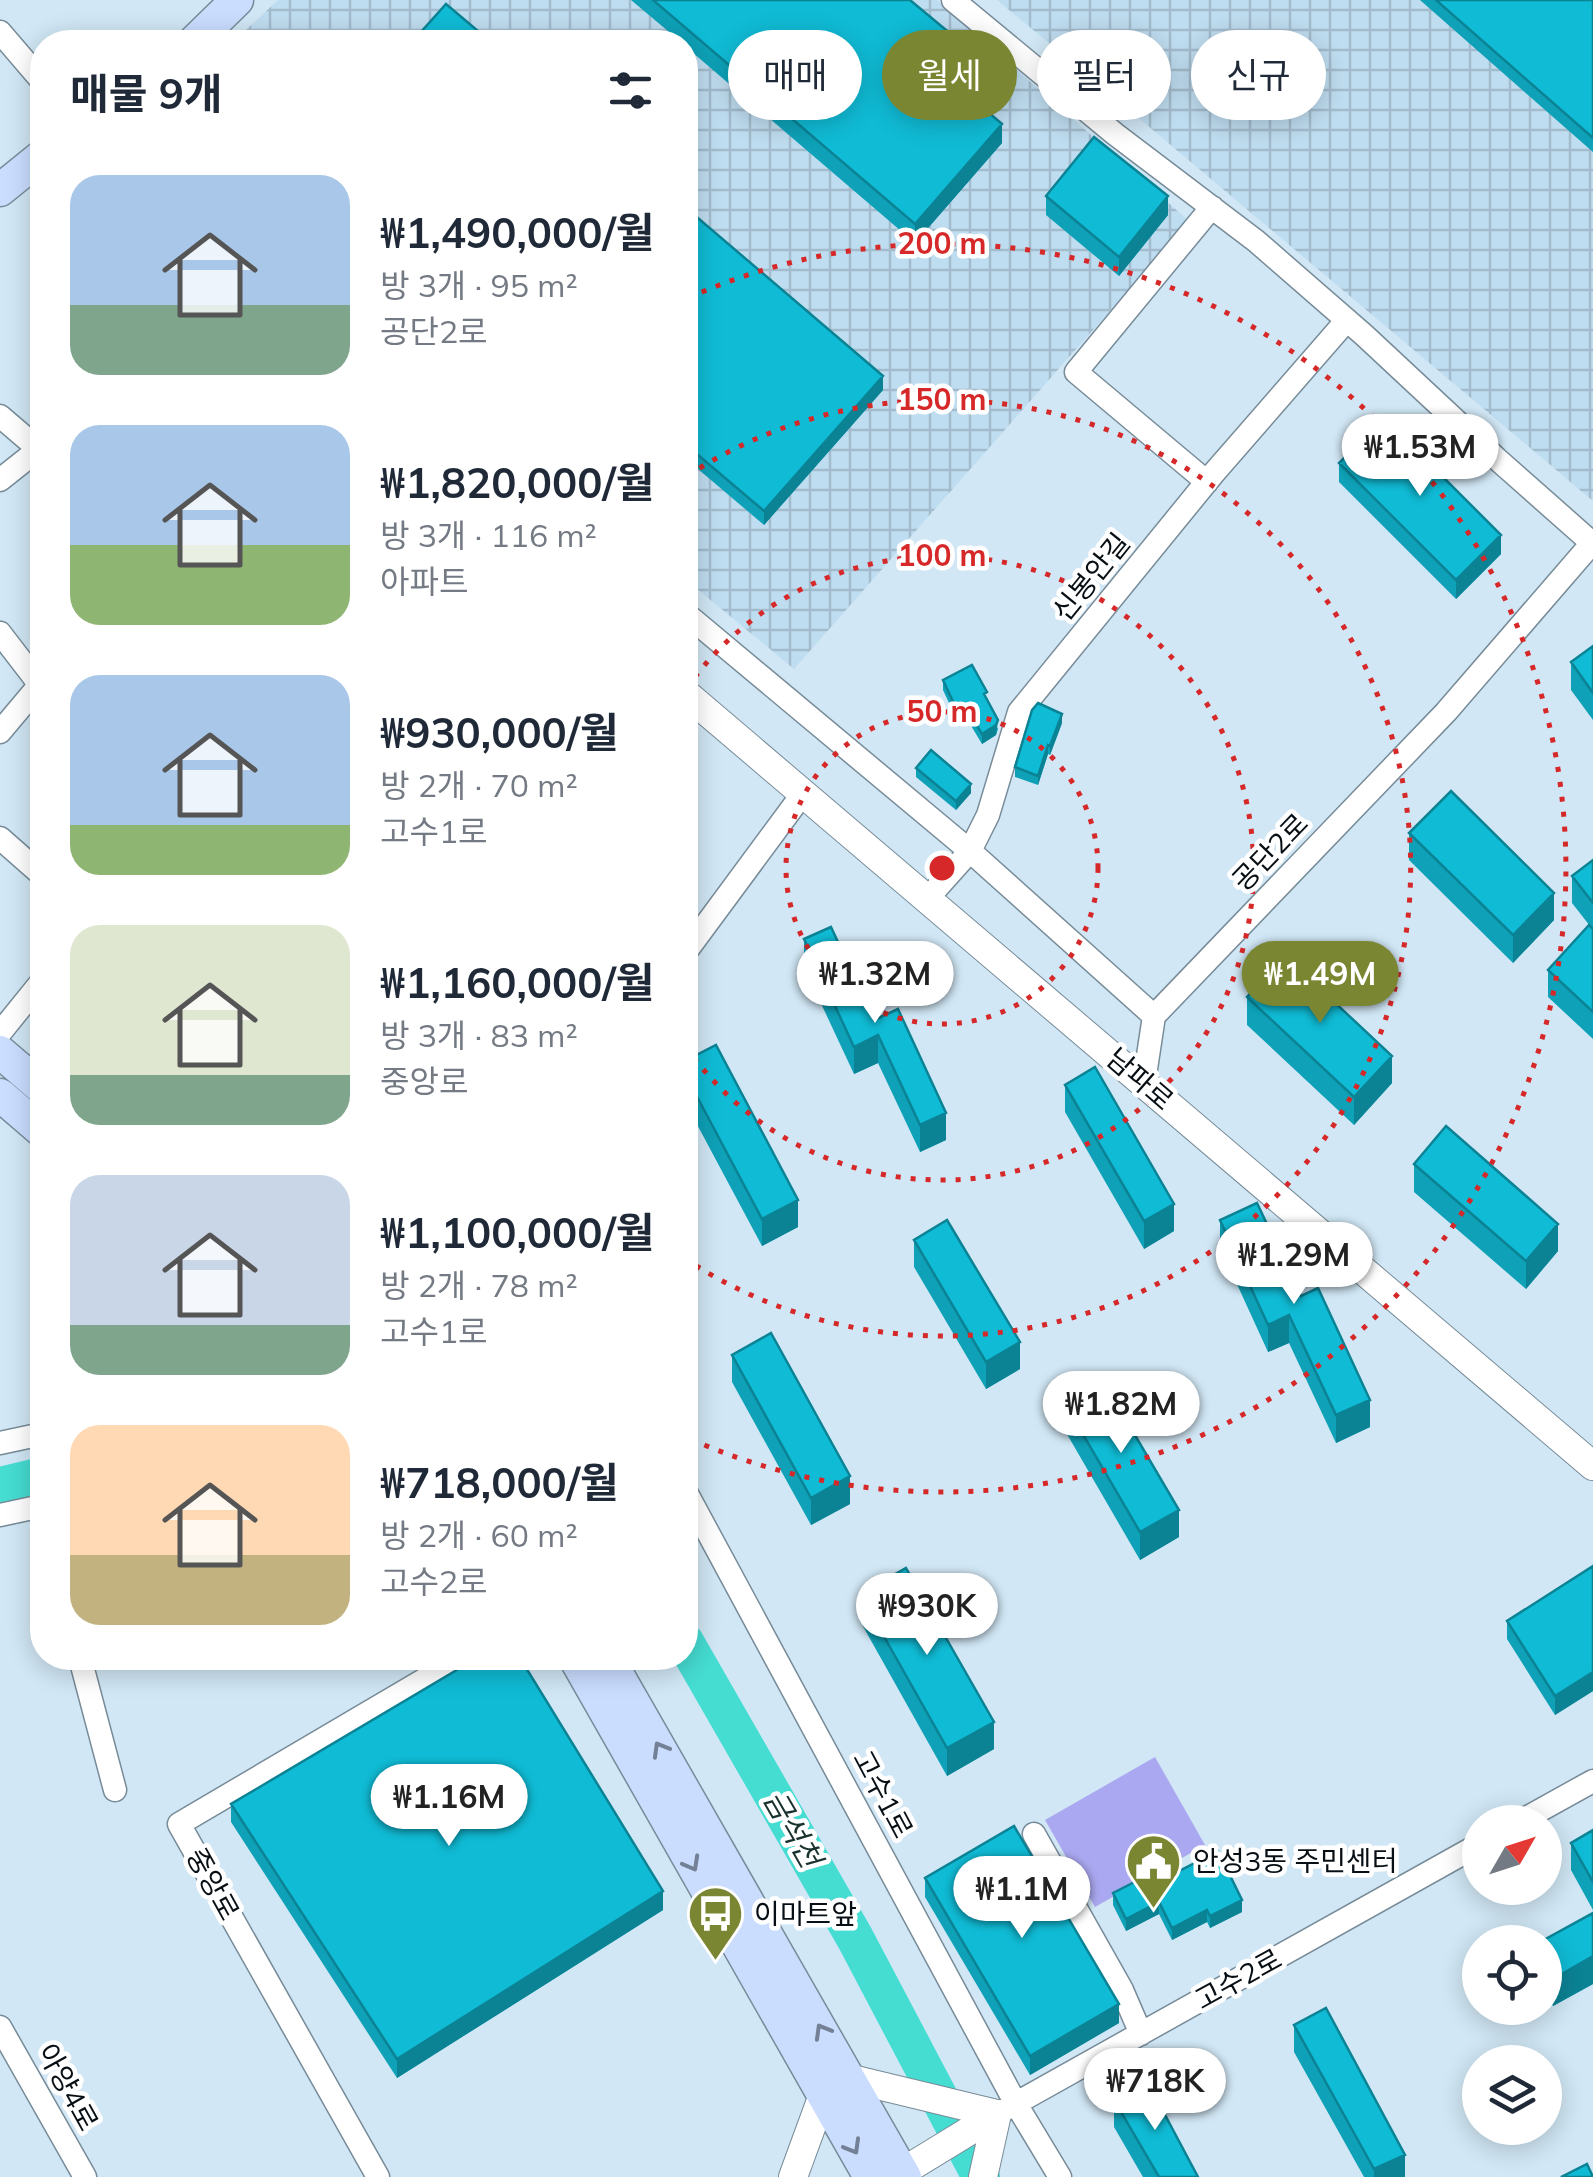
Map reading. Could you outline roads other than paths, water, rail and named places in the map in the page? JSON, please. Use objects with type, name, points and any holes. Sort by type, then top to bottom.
[{"type":"main road","points":[[206,30],[236,0]]},
{"type":"main road","points":[[0,190],[30,166]]},
{"type":"main road","points":[[0,1052],[30,1078]]},
{"type":"main road","points":[[0,1096],[30,1121]]},
{"type":"main road","points":[[583,1670],[851,2086]]},
{"type":"main road","points":[[615,1670],[899,2172]]},
{"type":"street","name":"공단2로","points":[[953,0],[1115,134],[1256,241],[1593,542],[1446,712],[1154,1016]]},
{"type":"street","points":[[0,32],[30,67]]},
{"type":"street","points":[[1207,482],[1076,372],[1212,207]]},
{"type":"street","name":"신봉안길","points":[[928,898],[970,851],[988,815],[1019,712],[1346,320]]},
{"type":"street","points":[[0,416],[30,442]]},
{"type":"street","points":[[0,480],[30,459]]},
{"type":"street","points":[[698,624],[970,851],[1154,1016],[1144,1082]]},
{"type":"street","points":[[0,633],[30,670]]},
{"type":"street","points":[[0,732],[30,697]]},
{"type":"street","name":"남파로","points":[[698,703],[1593,1466]]},
{"type":"street","points":[[698,935],[804,792]]},
{"type":"street","points":[[0,838],[30,864]]},
{"type":"street","points":[[0,1033],[30,996]]},
{"type":"street","points":[[0,1443],[30,1437]]},
{"type":"street","points":[[0,1515],[30,1511]]},
{"type":"street","name":"고수1로","points":[[698,1515],[1006,2109],[1060,2177]]},
{"type":"street","points":[[83,1670],[115,1790]]},
{"type":"street","name":"중앙로","points":[[378,2177],[179,1824],[441,1670]]},
{"type":"street","points":[[1550,1805],[1593,1781]]},
{"type":"street","points":[[1034,1834],[1122,1990],[1141,2034]]},
{"type":"street","name":"고수2로","points":[[899,2172],[1462,1854]]},
{"type":"street","name":"아양4로","points":[[0,2027],[84,2177]]},
{"type":"street","points":[[793,2177],[851,2086],[1006,2109],[983,2177]]},
{"type":"waterway","name":"금석천","points":[[0,1486],[30,1479]]},
{"type":"waterway","name":"금석천","points":[[698,1665],[855,1938],[981,2177]]},
{"type":"place","name":"안성3동 주민센터","points":[[1154,1910]]},
{"type":"place","name":"이마트앞","points":[[715,1963]]}]
